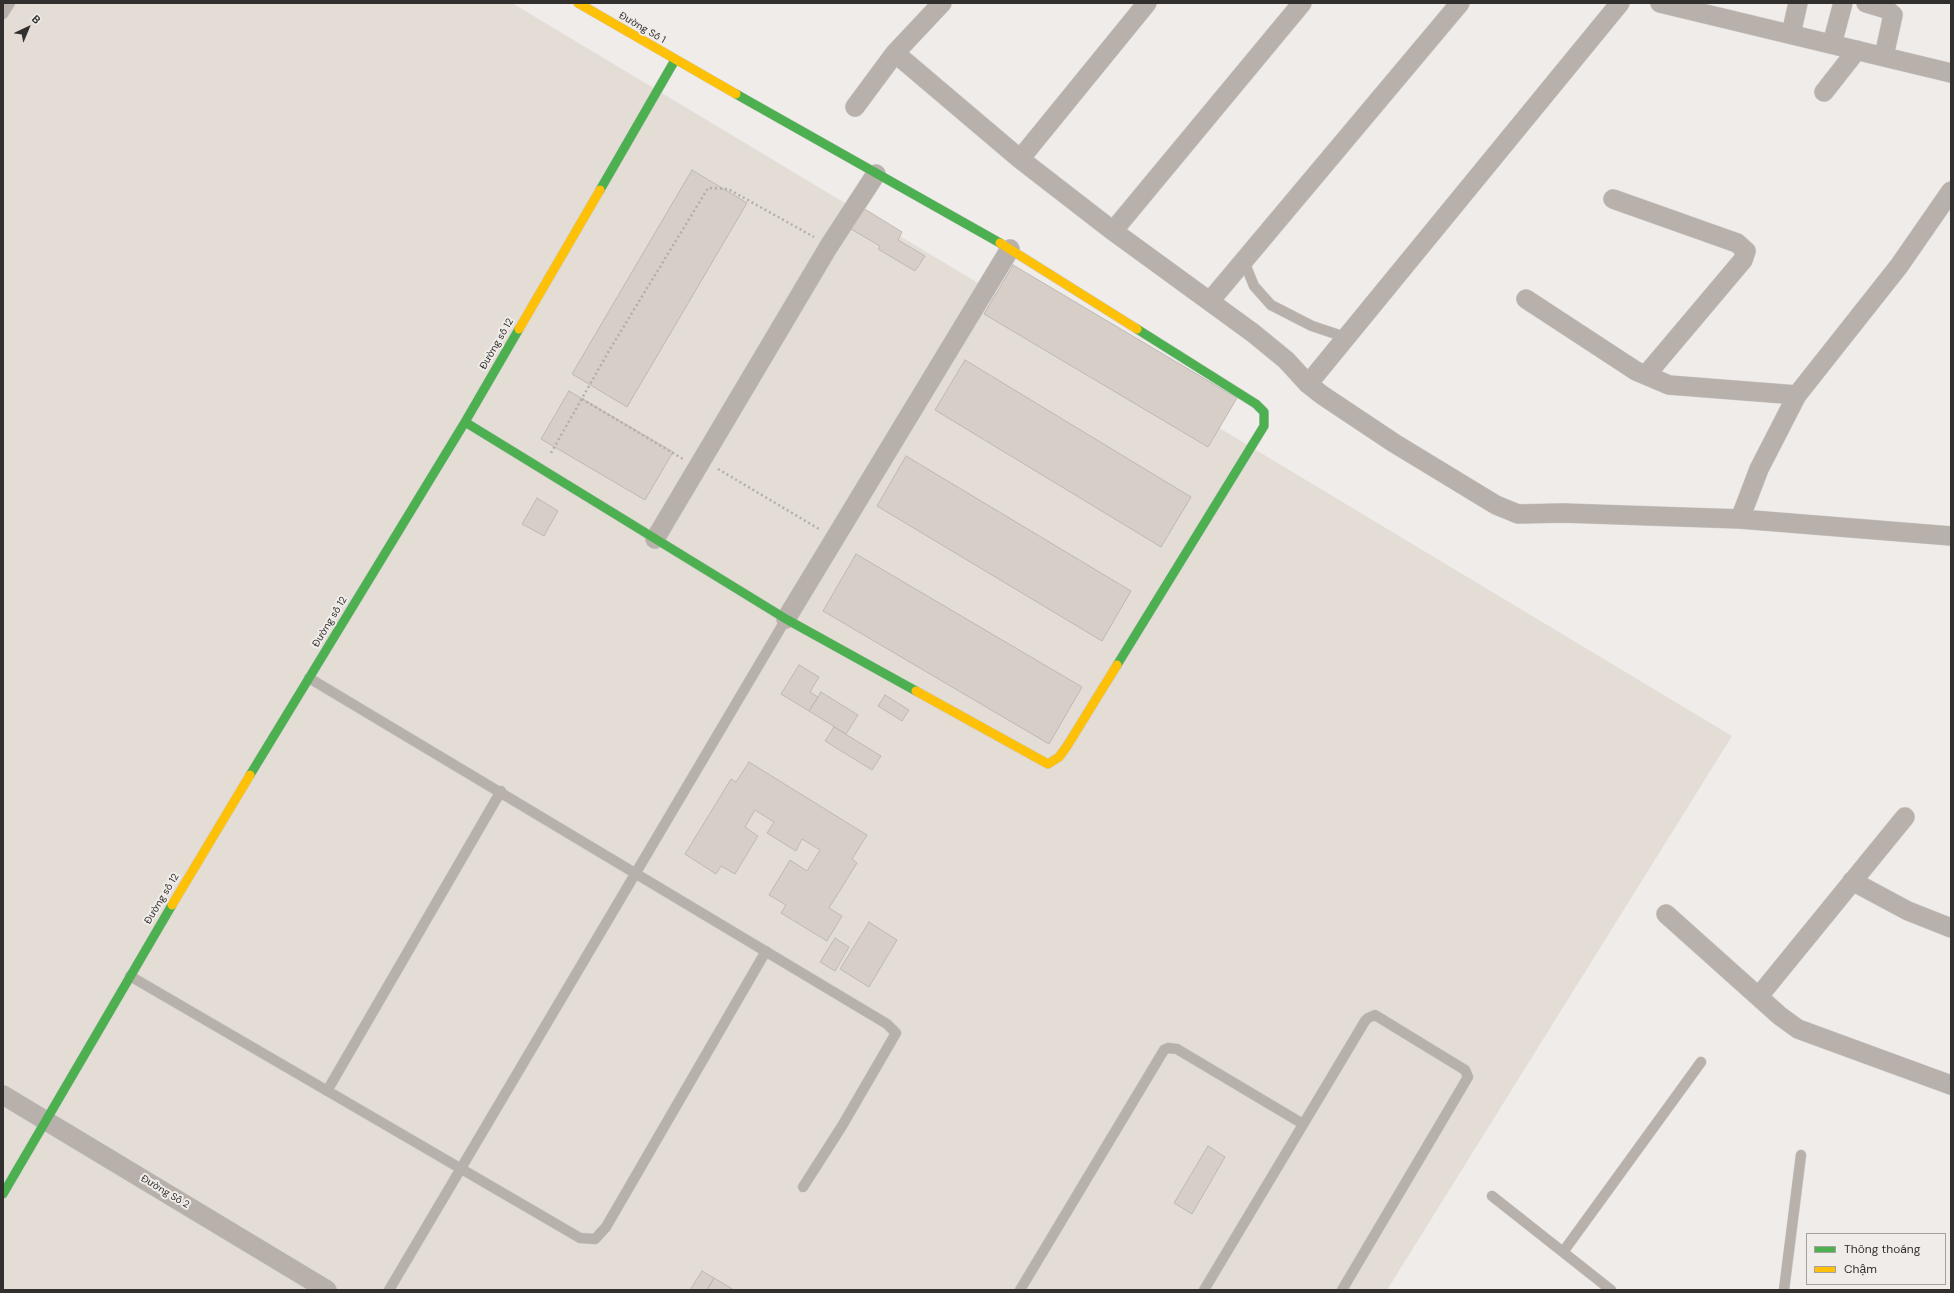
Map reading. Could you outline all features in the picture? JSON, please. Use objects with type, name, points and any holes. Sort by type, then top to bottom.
[{"type":"street","name":"Đường Số 1","points":[[578,3],[675,60],[1010,249],[1256,404],[1264,412],[1264,426],[1067,746],[1059,757],[1048,764],[786,619]]},
{"type":"street","points":[[855,107],[895,53],[942,3]]},
{"type":"street","points":[[1020,159],[1147,3]]},
{"type":"street","points":[[1113,232],[1302,3]]},
{"type":"street","points":[[1210,301],[1460,3]]},
{"type":"street","points":[[1308,384],[1620,3]]},
{"type":"street","points":[[1660,3],[1679,5],[1951,73]]},
{"type":"street","points":[[1791,34],[1798,3]]},
{"type":"street","points":[[1832,44],[1843,3]]},
{"type":"street","points":[[1866,3],[1886,8],[1893,15],[1884,56]]},
{"type":"street","points":[[1824,92],[1857,50]]},
{"type":"street","points":[[895,53],[1020,159],[1113,232],[1210,301],[1286,360],[1308,384],[1340,408],[1434,468],[1496,505],[1518,514],[1740,519],[1951,536]]},
{"type":"street","name":"Đường số 12","points":[[3,1194],[130,976],[465,422],[675,60]]},
{"type":"street","points":[[655,539],[829,246],[876,174]]},
{"type":"street","points":[[1740,519],[1759,469],[1797,395],[1899,266],[1951,191]]},
{"type":"street","points":[[1614,199],[1738,243],[1746,251],[1743,260],[1646,375]]},
{"type":"street","points":[[465,422],[786,619],[1010,249]]},
{"type":"street","points":[[1526,299],[1603,351],[1646,375],[1669,385],[1797,395]]},
{"type":"street","points":[[1759,996],[1905,817]]},
{"type":"street","points":[[1852,881],[1908,911],[1951,928]]},
{"type":"street","points":[[1666,914],[1780,1016],[1798,1029],[1951,1086]]},
{"type":"street","name":"Đường Số 2","points":[[3,1095],[47,1120],[327,1290]]},
{"type":"lane","points":[[3,14],[10,3]]},
{"type":"lane","points":[[1244,260],[1254,286],[1271,305],[1312,326],[1345,337]]},
{"type":"lane","points":[[389,1290],[634,872],[786,619]]},
{"type":"lane","points":[[309,678],[501,791],[887,1024],[896,1033],[842,1126],[803,1187]]},
{"type":"lane","points":[[327,1091],[501,791]]},
{"type":"lane","points":[[130,976],[580,1238],[595,1239],[606,1227],[766,951]]},
{"type":"lane","points":[[1204,1290],[1365,1020],[1371,1016],[1375,1016],[1468,1073],[1466,1081],[1342,1290]]},
{"type":"lane","points":[[1020,1290],[1164,1050],[1172,1047],[1177,1049],[1303,1124]]},
{"type":"lane","points":[[1563,1252],[1701,1062]]},
{"type":"lane","points":[[1784,1290],[1801,1155]]},
{"type":"lane","points":[[1492,1196],[1611,1290]]},
{"type":"path","points":[[542,469],[708,188],[728,189],[829,246]]},
{"type":"path","points":[[582,399],[835,538]]},
{"type":"shaded area","points":[[3,3],[512,3],[1732,736],[1387,1290],[3,1290]]},
{"type":"building","points":[[692,170],[747,203],[627,407],[572,374]]},
{"type":"building","points":[[863,208],[902,232],[898,240],[925,256],[915,271],[878,249],[880,246],[851,229]]},
{"type":"building","points":[[1013,265],[1237,398],[1208,447],[984,314]]},
{"type":"building","points":[[965,360],[1191,497],[1161,547],[935,410]]},
{"type":"building","points":[[569,391],[673,452],[645,500],[541,439]]},
{"type":"building","points":[[906,456],[1131,591],[1102,641],[877,506]]},
{"type":"building","points":[[537,498],[558,511],[544,536],[522,524]]},
{"type":"building","points":[[856,554],[1082,687],[1049,744],[823,611]]},
{"type":"building","points":[[799,665],[819,677],[810,692],[818,697],[809,711],[781,694]]},
{"type":"building","points":[[821,692],[858,715],[846,734],[809,711]]},
{"type":"building","points":[[885,695],[909,710],[902,721],[878,706]]},
{"type":"building","points":[[834,727],[881,756],[872,770],[825,741]]},
{"type":"building","points":[[749,762],[867,835],[852,859],[857,863],[829,908],[842,916],[827,941],[781,913],[786,905],[769,895],[790,860],[807,871],[820,850],[802,839],[796,851],[767,833],[774,822],[755,810],[745,827],[758,836],[735,874],[721,866],[716,874],[685,854],[731,779],[736,782]]},
{"type":"building","points":[[869,922],[897,940],[869,987],[840,969]]},
{"type":"building","points":[[835,938],[849,947],[835,971],[820,962]]},
{"type":"building","points":[[1208,1146],[1225,1157],[1192,1214],[1174,1203]]},
{"type":"building","points":[[702,1271],[714,1278],[707,1290],[690,1290]]},
{"type":"building","points":[[714,1278],[734,1290],[707,1290]]},
{"type":"traffic: fast","points":[[600,190],[675,60]]},
{"type":"traffic: fast","points":[[736,94],[1000,243]]},
{"type":"traffic: fast","points":[[250,775],[465,422],[519,329]]},
{"type":"traffic: fast","points":[[1117,665],[1264,426],[1264,412],[1256,404],[1137,329]]},
{"type":"traffic: fast","points":[[465,422],[786,619],[916,691]]},
{"type":"traffic: fast","points":[[3,1194],[172,905]]},
{"type":"traffic: slow","points":[[578,3],[736,94]]},
{"type":"traffic: slow","points":[[519,329],[600,190]]},
{"type":"traffic: slow","points":[[1000,243],[1137,329]]},
{"type":"traffic: slow","points":[[916,691],[1048,764],[1059,757],[1067,746],[1117,665]]},
{"type":"traffic: slow","points":[[172,905],[250,775]]}]
